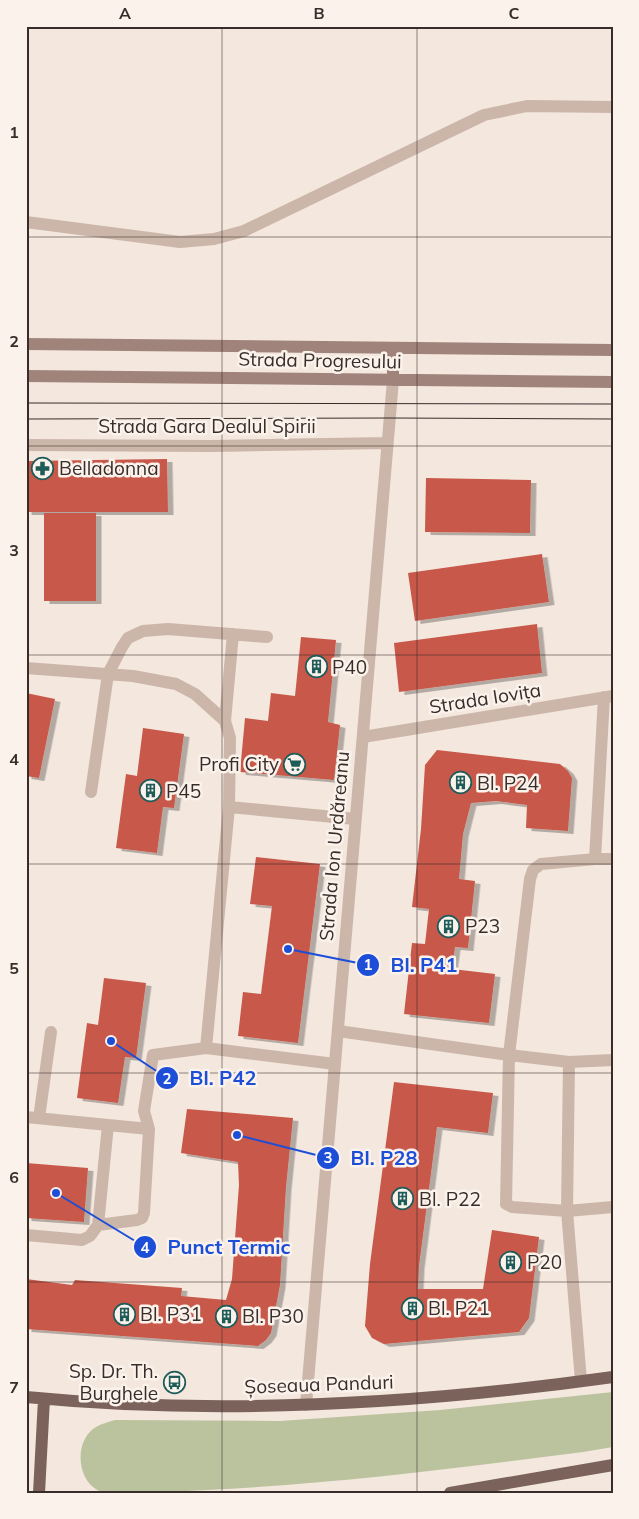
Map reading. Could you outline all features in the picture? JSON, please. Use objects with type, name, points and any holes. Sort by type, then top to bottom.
[{"type":"main road","name":"Strada Progresului","points":[[26,344],[613,350]]},
{"type":"main road","points":[[393,349],[393,380]]},
{"type":"main road","name":"Strada Progresului","points":[[26,376],[613,382]]},
{"type":"main road","name":"Șoseaua Panduri","points":[[26,1397],[171,1407],[306,1405],[424,1398],[613,1377]]},
{"type":"main road","points":[[39,1493],[44,1399]]},
{"type":"main road","points":[[458,1492],[613,1466]]},
{"type":"street","points":[[26,222],[180,242],[214,239],[244,231],[484,116],[527,106],[613,107]]},
{"type":"street","name":"Strada Ion Urdăreanu","points":[[306,1405],[393,380]]},
{"type":"street","name":"Strada Gara Dealul Spirii","points":[[26,445],[212,446],[387,443]]},
{"type":"street","points":[[91,792],[108,674],[128,638],[144,631],[168,629],[267,637]]},
{"type":"street","points":[[206,1048],[229,807],[230,738],[225,721],[233,634]]},
{"type":"street","points":[[26,668],[133,676],[176,684],[195,694],[225,721]]},
{"type":"street","points":[[595,859],[608,696]]},
{"type":"street","name":"Strada Iovița","points":[[362,737],[608,696]]},
{"type":"street","points":[[229,807],[356,820]]},
{"type":"street","points":[[613,859],[541,864],[533,870],[530,879],[509,1055],[506,1204],[512,1207],[567,1211],[613,1207]]},
{"type":"street","points":[[338,1031],[569,1062],[613,1060]]},
{"type":"street","points":[[40,1118],[50,1032]]},
{"type":"street","points":[[98,1225],[142,1218],[144,1213],[149,1129],[144,1112],[153,1055],[206,1048],[335,1064]]},
{"type":"street","points":[[569,1062],[567,1211],[581,1381]]},
{"type":"street","points":[[26,1117],[149,1129]]},
{"type":"street","points":[[26,1235],[82,1240],[90,1236],[98,1225],[108,1124]]},
{"type":"green space","points":[[613,1392],[613,1447],[583,1452],[395,1475],[301,1484],[157,1492],[105,1493],[90,1484],[82,1468],[81,1450],[88,1434],[97,1426],[115,1420],[280,1421],[440,1410]]},
{"type":"building","points":[[167,459],[168,512],[26,512],[26,461]]},
{"type":"building","points":[[426,478],[531,480],[530,533],[425,532]]},
{"type":"building","points":[[44,513],[96,513],[96,601],[44,601]]},
{"type":"building","points":[[542,554],[549,602],[415,621],[408,573]]},
{"type":"building","points":[[537,624],[542,673],[399,692],[394,643]]},
{"type":"building","points":[[301,637],[336,640],[328,722],[340,725],[334,780],[240,772],[245,718],[268,721],[271,693],[295,696]]},
{"type":"building","points":[[26,693],[55,699],[39,778],[26,776]]},
{"type":"building","name":"P45","points":[[143,728],[184,734],[174,808],[163,807],[157,853],[116,848],[126,774],[137,776]]},
{"type":"building","points":[[437,750],[560,764],[568,771],[572,778],[568,831],[526,828],[527,805],[496,801],[471,803],[463,834],[459,879],[475,881],[468,948],[455,947],[452,969],[495,974],[489,1023],[404,1014],[412,943],[425,944],[429,909],[412,907],[421,829],[425,765]]},
{"type":"building","points":[[256,857],[320,864],[298,1043],[238,1036],[243,992],[261,994],[272,906],[250,904]]},
{"type":"building","points":[[104,978],[146,983],[136,1058],[125,1057],[118,1103],[77,1098],[87,1023],[98,1025]]},
{"type":"building","points":[[394,1082],[493,1093],[488,1133],[437,1127],[419,1266],[418,1289],[483,1289],[492,1230],[539,1237],[529,1318],[519,1332],[384,1344],[372,1338],[365,1326],[370,1264]]},
{"type":"building","points":[[187,1109],[293,1118],[286,1187],[280,1285],[271,1333],[266,1340],[258,1346],[26,1329],[26,1279],[72,1285],[75,1280],[182,1288],[181,1296],[226,1300],[232,1279],[239,1185],[238,1162],[181,1153]]},
{"type":"building","points":[[26,1163],[88,1168],[84,1222],[26,1218]]},
{"type":"tram line","points":[[26,403],[613,404]]},
{"type":"tram line","points":[[26,419],[613,419]]},
{"type":"place","name":"Belladonna","points":[[43,468]]},
{"type":"place","name":"P40","points":[[316,667]]},
{"type":"place","name":"Profi City","points":[[295,764]]},
{"type":"place","name":"Bl. P24","points":[[461,783]]},
{"type":"place","name":"P45","points":[[150,791]]},
{"type":"place","name":"P23","points":[[449,926]]},
{"type":"place","name":"Bl. P41","points":[[288,949]]},
{"type":"place","name":"Bl. P42","points":[[111,1041]]},
{"type":"place","name":"Bl. P28","points":[[237,1135]]},
{"type":"place","name":"Punct Termic","points":[[56,1193]]},
{"type":"place","name":"Bl. P22","points":[[403,1199]]},
{"type":"place","name":"P20","points":[[511,1262]]},
{"type":"place","name":"Bl. P21","points":[[412,1308]]},
{"type":"place","name":"Bl. P31","points":[[124,1314]]},
{"type":"place","name":"Bl. P30","points":[[226,1316]]},
{"type":"place","name":"Sp. Dr. Th. Burghele","points":[[174,1382]]}]
